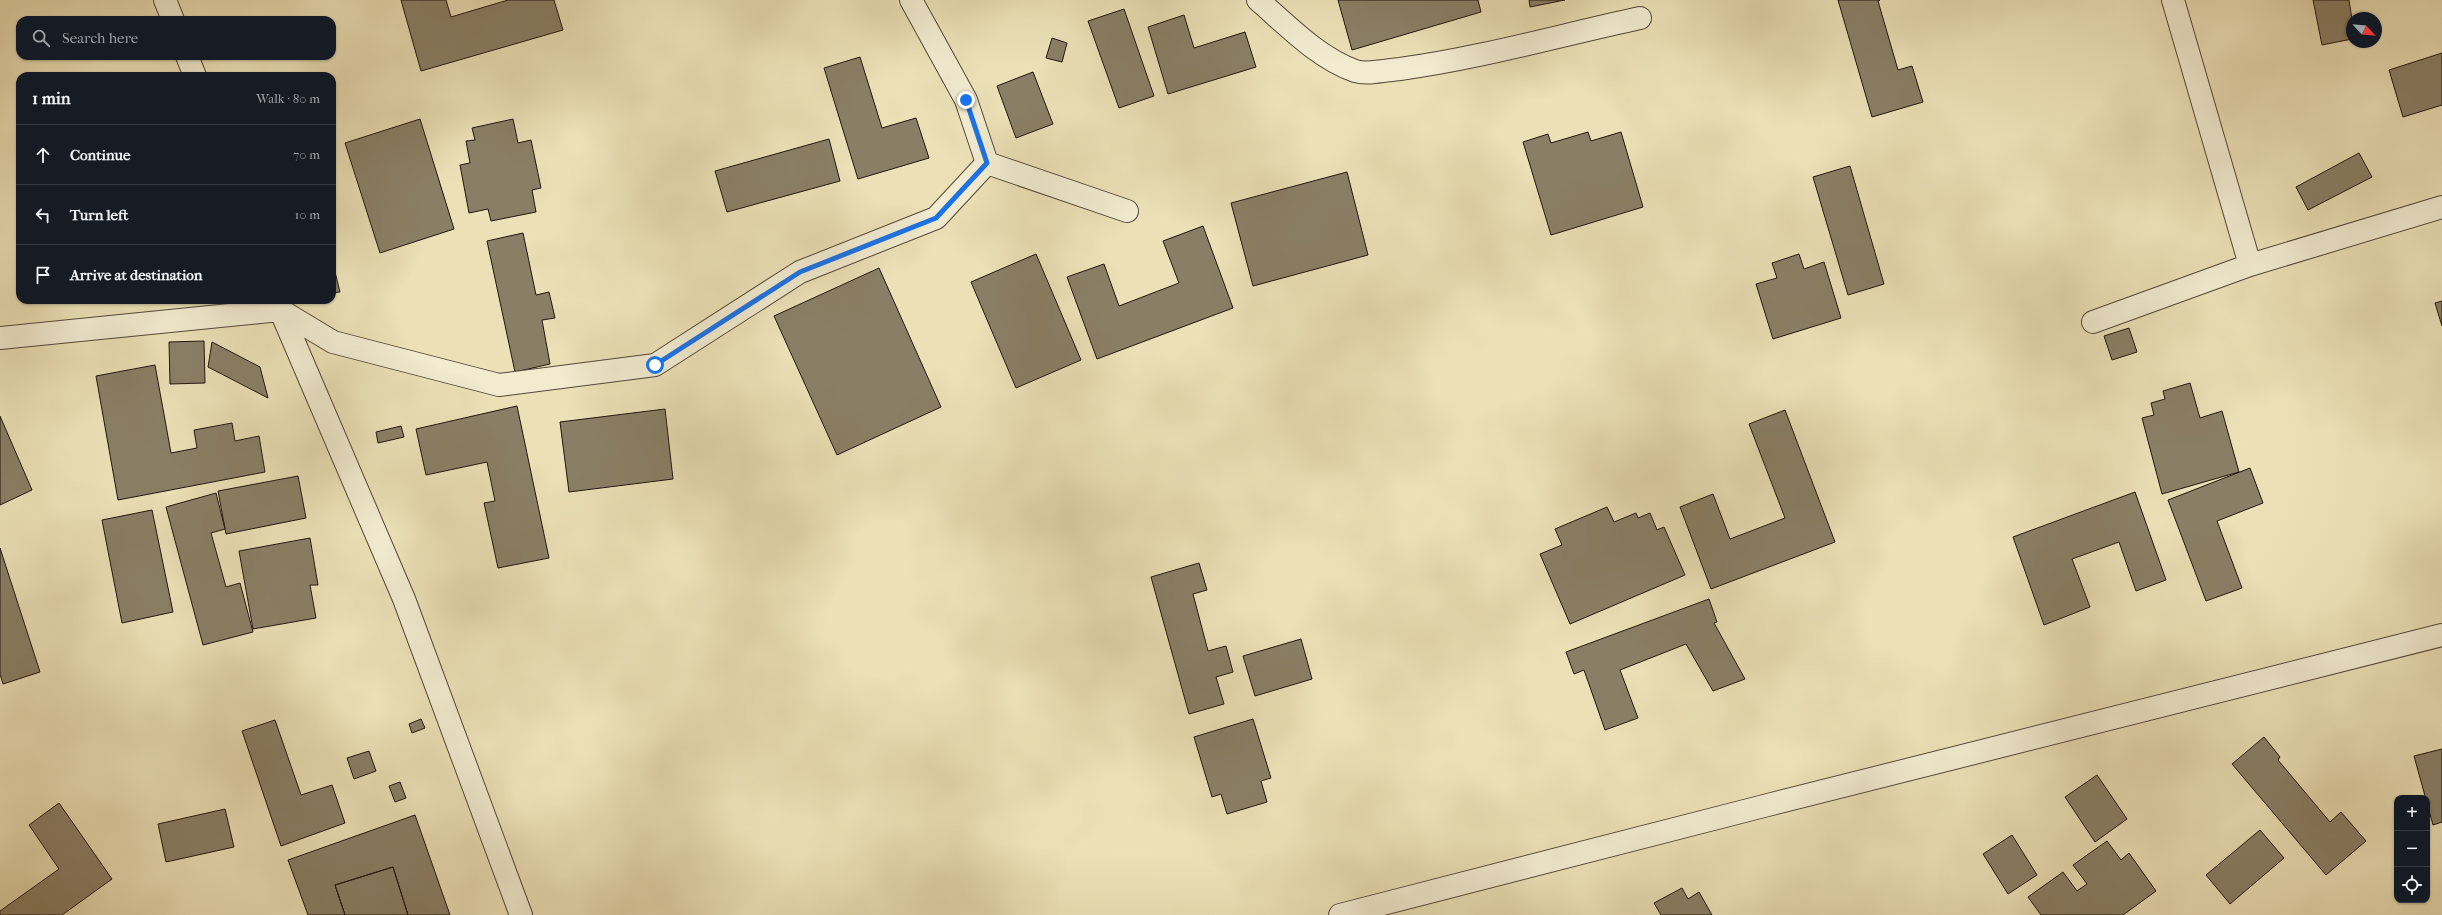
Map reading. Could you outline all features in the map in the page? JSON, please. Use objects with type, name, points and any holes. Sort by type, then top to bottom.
[{"type":"street","points":[[165,0],[171,16]]},
{"type":"street","points":[[911,0],[966,100],[987,163]]},
{"type":"street","points":[[1258,0],[1293,32],[1330,60],[1357,72],[1380,71],[1425,65],[1640,18]]},
{"type":"street","points":[[2173,0],[2250,265]]},
{"type":"street","points":[[189,60],[193,72]]},
{"type":"street","points":[[987,163],[1127,211]]},
{"type":"street","points":[[0,338],[278,305],[333,342],[500,385],[655,365],[800,272],[936,218],[987,163]]},
{"type":"street","points":[[2093,322],[2250,265],[2442,207]]},
{"type":"street","points":[[278,305],[404,599],[521,915]]},
{"type":"street","points":[[1340,915],[1764,806],[2442,635]]},
{"type":"building","points":[[401,0],[446,0],[451,17],[508,0],[554,0],[563,30],[421,71]]},
{"type":"building","points":[[1338,0],[1478,0],[1481,12],[1352,50]]},
{"type":"building","points":[[1529,0],[1565,0],[1530,7]]},
{"type":"building","points":[[1838,0],[1880,0],[1878,1],[1898,70],[1912,66],[1923,102],[1872,117]]},
{"type":"building","points":[[2313,0],[2349,0],[2351,12],[2346,12],[2346,40],[2322,45]]},
{"type":"building","points":[[1124,9],[1154,96],[1119,108],[1088,21]]},
{"type":"building","points":[[1184,15],[1194,48],[1245,32],[1256,67],[1168,94],[1148,27]]},
{"type":"building","points":[[1052,38],[1067,43],[1062,62],[1046,58]]},
{"type":"building","points":[[2442,53],[2442,105],[2403,117],[2389,70]]},
{"type":"building","points":[[860,57],[882,128],[916,118],[929,158],[858,179],[824,68]]},
{"type":"building","points":[[1033,72],[1053,124],[1016,138],[997,86]]},
{"type":"building","points":[[420,119],[454,229],[380,253],[345,143]]},
{"type":"building","points":[[513,119],[518,143],[531,140],[541,188],[532,190],[536,212],[491,221],[488,209],[469,213],[460,165],[470,163],[466,141],[475,140],[472,128]]},
{"type":"building","points":[[1588,132],[1591,141],[1621,132],[1643,207],[1551,235],[1523,142],[1548,134],[1551,143]]},
{"type":"building","points":[[829,139],[840,181],[727,212],[715,171]]},
{"type":"building","points":[[2359,153],[2372,177],[2308,210],[2296,187]]},
{"type":"building","points":[[1850,166],[1884,284],[1848,295],[1813,177]]},
{"type":"building","points":[[1347,172],[1368,255],[1253,286],[1231,203]]},
{"type":"building","points":[[1203,226],[1233,308],[1097,359],[1067,277],[1104,264],[1119,306],[1179,283],[1163,241]]},
{"type":"building","points":[[523,233],[536,295],[549,292],[555,318],[542,320],[550,364],[515,372],[487,241]]},
{"type":"building","points":[[1036,254],[1081,360],[1016,388],[971,282]]},
{"type":"building","points":[[1799,254],[1804,269],[1824,262],[1841,318],[1773,339],[1756,284],[1777,278],[1772,263]]},
{"type":"building","points":[[879,268],[941,407],[837,455],[774,316]]},
{"type":"building","points":[[336,276],[340,292],[336,292]]},
{"type":"building","points":[[2442,301],[2442,326],[2435,303]]},
{"type":"building","points":[[2129,328],[2137,352],[2112,360],[2104,336]]},
{"type":"building","points":[[204,341],[205,383],[170,384],[169,342]]},
{"type":"building","points":[[212,342],[260,367],[268,398],[208,367]]},
{"type":"building","points":[[155,365],[171,453],[197,448],[194,430],[232,423],[235,441],[259,436],[265,472],[118,500],[96,376]]},
{"type":"building","points":[[2190,383],[2200,418],[2222,411],[2239,472],[2162,494],[2142,418],[2154,415],[2151,403],[2165,399],[2163,391]]},
{"type":"building","points":[[517,406],[549,558],[498,568],[484,503],[495,501],[487,462],[426,475],[416,429]]},
{"type":"building","points":[[665,409],[673,479],[569,492],[560,422]]},
{"type":"building","points":[[1785,410],[1835,542],[1711,589],[1680,507],[1713,494],[1730,539],[1785,518],[1749,424]]},
{"type":"building","points":[[0,416],[32,490],[0,505]]},
{"type":"building","points":[[401,426],[404,437],[378,443],[376,432]]},
{"type":"building","points":[[2250,468],[2263,503],[2217,521],[2242,588],[2206,601],[2168,500]]},
{"type":"building","points":[[298,476],[306,518],[226,534],[218,491]]},
{"type":"building","points":[[2135,492],[2166,580],[2136,591],[2119,542],[2072,559],[2090,607],[2044,625],[2013,537]]},
{"type":"building","points":[[216,493],[225,529],[211,533],[226,587],[240,583],[253,632],[203,645],[166,507]]},
{"type":"building","points":[[1607,507],[1614,522],[1636,513],[1638,518],[1650,513],[1657,530],[1664,527],[1685,575],[1570,624],[1540,554],[1562,545],[1555,529]]},
{"type":"building","points":[[152,510],[173,612],[122,623],[102,520]]},
{"type":"building","points":[[310,538],[318,585],[310,585],[316,618],[253,629],[239,551]]},
{"type":"building","points":[[0,548],[40,672],[3,684],[0,674]]},
{"type":"building","points":[[1199,563],[1207,590],[1193,594],[1208,651],[1226,646],[1233,672],[1216,677],[1224,704],[1189,714],[1151,577]]},
{"type":"building","points":[[1709,599],[1717,622],[1714,623],[1745,679],[1713,691],[1686,644],[1620,670],[1638,718],[1605,730],[1584,670],[1574,674],[1566,652]]},
{"type":"building","points":[[1301,639],[1312,679],[1255,696],[1243,656]]},
{"type":"building","points":[[421,719],[425,728],[412,733],[409,724]]},
{"type":"building","points":[[1253,719],[1271,778],[1261,781],[1267,802],[1227,814],[1221,794],[1212,797],[1194,737]]},
{"type":"building","points":[[275,720],[301,795],[332,785],[345,823],[281,846],[242,731]]},
{"type":"building","points":[[2264,737],[2280,757],[2278,760],[2330,822],[2341,812],[2366,841],[2326,875],[2232,764]]},
{"type":"building","points":[[2442,749],[2442,822],[2433,825],[2430,814],[2430,795],[2425,795],[2414,756]]},
{"type":"building","points":[[369,751],[376,771],[354,779],[347,758]]},
{"type":"building","points":[[2097,775],[2127,819],[2095,842],[2065,797]]},
{"type":"building","points":[[400,782],[406,798],[395,802],[389,786]]},
{"type":"building","points":[[59,803],[112,879],[62,915],[0,915],[0,911],[59,869],[29,825]]},
{"type":"building","points":[[225,809],[234,847],[166,862],[158,824]]},
{"type":"building","points":[[415,815],[450,915],[408,915],[393,867],[335,885],[345,915],[308,915],[288,860]]},
{"type":"building","points":[[2260,830],[2284,858],[2230,904],[2206,875]]},
{"type":"building","points":[[2012,835],[2037,875],[2008,894],[1983,854]]},
{"type":"building","points":[[2107,841],[2121,860],[2129,853],[2156,891],[2123,915],[2041,915],[2028,897],[2063,872],[2077,891],[2087,884],[2073,865]]},
{"type":"building","points":[[393,867],[408,915],[345,915],[335,885]]},
{"type":"building","points":[[1682,888],[1688,899],[1699,892],[1712,915],[1661,915],[1654,903]]},
{"type":"route","points":[[655,365],[800,272],[936,218],[987,163],[966,100]]}]
